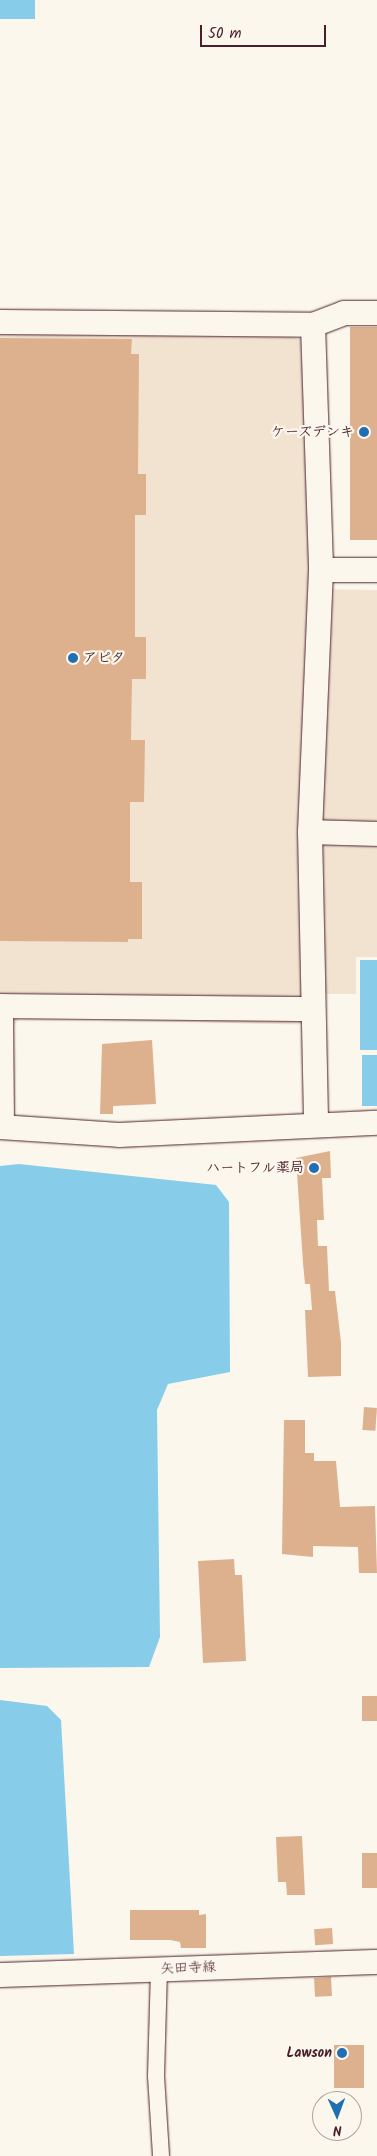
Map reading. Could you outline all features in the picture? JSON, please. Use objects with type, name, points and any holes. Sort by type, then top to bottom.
[{"type":"street","points":[[0,322],[313,324],[344,313],[377,313]]},
{"type":"street","points":[[313,324],[321,570],[310,832],[310,1009],[316,1125]]},
{"type":"street","points":[[321,570],[377,570]]},
{"type":"street","points":[[310,832],[377,834]]},
{"type":"street","points":[[310,1009],[1,1006],[1,1127],[119,1135],[377,1123]]},
{"type":"street","name":"矢田寺線","points":[[0,1975],[377,1962]]},
{"type":"street","points":[[159,1969],[156,2076],[161,2156]]},
{"type":"shaded area","points":[[0,331],[291,336],[301,340],[311,589],[377,590],[377,957],[356,957],[356,994],[322,994],[321,1025],[20,1018],[14,1025],[15,1113],[0,1115]]},
{"type":"water","points":[[0,0],[35,0],[35,19],[0,19]]},
{"type":"water","points":[[360,960],[377,960],[377,1050],[360,1050]]},
{"type":"water","points":[[362,1055],[377,1055],[377,1106],[362,1106]]},
{"type":"water","points":[[19,1164],[216,1185],[229,1202],[230,1372],[168,1384],[157,1410],[160,1637],[149,1667],[0,1668],[0,1166]]},
{"type":"water","points":[[0,1700],[47,1706],[61,1720],[74,1954],[0,1956]]},
{"type":"building","name":"ケーズデンキ","points":[[350,327],[377,327],[377,540],[350,540]]},
{"type":"building","name":"アピタ","points":[[0,338],[132,339],[131,354],[139,354],[138,474],[146,474],[146,515],[135,515],[135,637],[146,637],[146,679],[132,679],[131,740],[145,740],[144,802],[130,802],[130,882],[142,882],[142,939],[128,939],[128,942],[0,941]]},
{"type":"building","points":[[152,1040],[156,1104],[113,1106],[113,1114],[100,1114],[102,1044]]},
{"type":"building","points":[[330,1151],[331,1178],[322,1178],[324,1220],[317,1220],[318,1246],[327,1246],[329,1291],[335,1291],[341,1342],[341,1376],[308,1377],[305,1310],[312,1310],[310,1284],[305,1284],[296,1158]]},
{"type":"building","points":[[364,1407],[377,1408],[375,1431],[362,1430]]},
{"type":"building","points":[[284,1420],[305,1420],[305,1453],[314,1453],[314,1461],[336,1461],[340,1507],[375,1506],[377,1573],[359,1573],[358,1547],[313,1546],[313,1557],[282,1554]]},
{"type":"building","points":[[234,1559],[235,1575],[242,1575],[246,1661],[203,1663],[198,1561]]},
{"type":"building","points":[[362,1696],[377,1696],[377,1721],[362,1721]]},
{"type":"building","points":[[302,1836],[305,1895],[287,1895],[286,1882],[278,1882],[276,1837]]},
{"type":"building","points":[[362,1853],[377,1853],[377,1888],[362,1888]]},
{"type":"building","points":[[130,1910],[199,1910],[199,1915],[206,1914],[206,1948],[181,1948],[180,1942],[170,1940],[130,1940]]},
{"type":"building","points":[[332,1928],[333,1944],[315,1945],[314,1929]]},
{"type":"building","points":[[331,1977],[332,1996],[315,1997],[314,1978]]},
{"type":"building","points":[[334,2045],[364,2045],[364,2088],[334,2088]]},
{"type":"place","name":"ケーズデンキ","points":[[364,432]]},
{"type":"place","name":"アピタ","points":[[73,658]]},
{"type":"place","name":"ハートフル薬局","points":[[314,1168]]},
{"type":"place","name":"Lawson","points":[[342,2053]]}]
